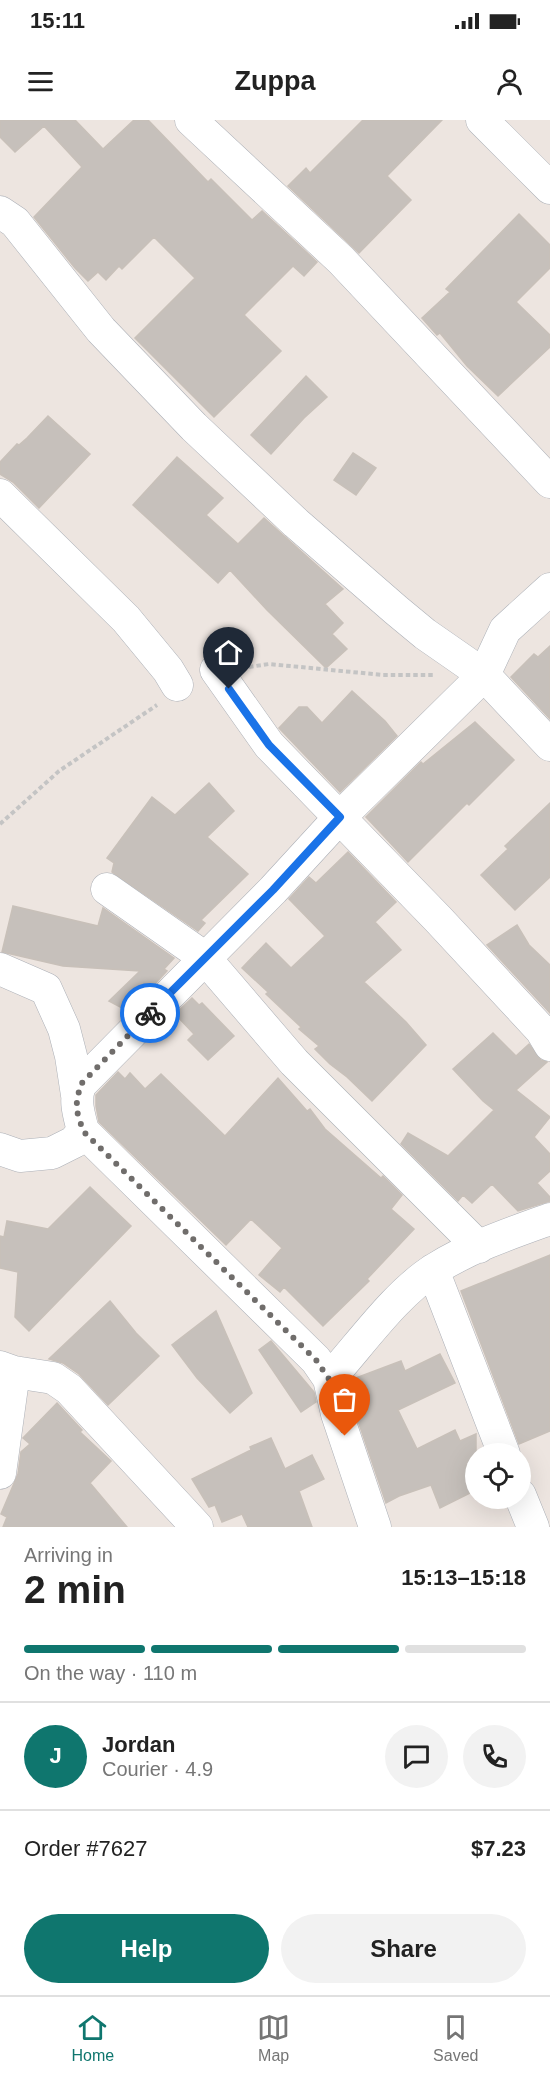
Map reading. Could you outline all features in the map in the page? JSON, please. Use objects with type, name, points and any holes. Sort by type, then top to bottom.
[{"type":"street","points":[[191,120],[341,260],[550,482]]},
{"type":"street","points":[[482,120],[550,188]]},
{"type":"street","points":[[0,212],[15,222],[101,330],[203,434],[296,523],[425,634],[484,675],[550,745]]},
{"type":"street","points":[[0,495],[126,619],[168,670],[177,685]]},
{"type":"street","points":[[76,1095],[80,1085],[204,957],[273,890],[340,817],[484,675],[505,630],[550,589]]},
{"type":"street","points":[[216,670],[269,745],[541,1030],[550,1046]]},
{"type":"street","points":[[107,889],[204,957],[294,1062],[479,1247]]},
{"type":"street","points":[[0,969],[46,989],[64,1029],[71,1056],[76,1108],[83,1131],[316,1360],[329,1379],[337,1414],[375,1527]]},
{"type":"street","points":[[0,1149],[20,1156],[52,1153],[74,1142],[83,1131]]},
{"type":"street","points":[[329,1379],[399,1299],[434,1270],[479,1247],[550,1219]]},
{"type":"street","points":[[434,1270],[500,1443]]},
{"type":"street","points":[[0,1473],[7,1370],[53,1378],[69,1389],[197,1527]]},
{"type":"street","points":[[525,1509],[533,1527]]},
{"type":"building","points":[[0,120],[75,120],[103,149],[134,120],[148,120],[208,182],[211,179],[252,220],[262,211],[317,262],[304,276],[293,266],[244,315],[281,351],[214,417],[135,338],[195,278],[154,237],[122,269],[119,266],[106,280],[98,272],[88,281],[34,217],[82,167],[44,126],[15,152],[0,137]]},
{"type":"building","points":[[363,120],[442,120],[387,176],[411,200],[359,253],[288,186],[306,168],[310,173]]},
{"type":"building","points":[[519,214],[550,245],[550,268],[516,302],[550,335],[550,347],[498,396],[467,366],[440,333],[437,335],[422,318],[450,292],[446,289]]},
{"type":"building","points":[[306,376],[327,397],[271,454],[251,435]]},
{"type":"building","points":[[48,416],[90,454],[39,508],[13,482],[0,474],[0,462]]},
{"type":"building","points":[[353,453],[376,468],[356,495],[334,480]]},
{"type":"building","points":[[177,457],[223,498],[206,515],[238,544],[264,518],[343,589],[325,604],[343,623],[332,634],[347,649],[326,668],[230,570],[218,583],[133,505]]},
{"type":"building","points":[[550,646],[550,719],[511,677],[534,654],[538,657]]},
{"type":"building","points":[[352,691],[385,721],[397,736],[340,792],[279,728],[299,707],[307,707],[322,723]]},
{"type":"building","points":[[475,722],[514,760],[408,862],[366,817],[421,762],[423,764]]},
{"type":"building","points":[[209,783],[234,811],[207,837],[248,874],[201,920],[205,923],[198,931],[112,872],[114,863],[107,858],[152,797],[175,815]]},
{"type":"building","points":[[550,803],[550,877],[515,910],[481,875],[508,849],[505,846]]},
{"type":"building","points":[[348,852],[396,902],[375,922],[401,950],[364,982],[406,1022],[426,1045],[372,1101],[315,1049],[319,1046],[299,1029],[301,1027],[242,968],[266,943],[291,968],[325,936],[289,899],[309,877],[316,883]]},
{"type":"building","points":[[13,906],[98,926],[103,908],[174,958],[164,969],[167,971],[150,989],[148,986],[128,1011],[109,1001],[140,971],[63,966],[2,952]]},
{"type":"building","points":[[517,925],[529,945],[550,965],[550,1013],[487,945]]},
{"type":"building","points":[[192,998],[199,1005],[202,1003],[234,1036],[208,1060],[188,1040],[194,1034],[175,1014]]},
{"type":"building","points":[[493,1033],[516,1056],[529,1044],[541,1060],[547,1062],[516,1090],[550,1117],[534,1137],[550,1154],[550,1171],[537,1183],[550,1197],[550,1201],[518,1211],[492,1184],[472,1203],[463,1195],[458,1201],[401,1144],[408,1133],[448,1156],[494,1110],[453,1069]]},
{"type":"building","points":[[118,1072],[125,1079],[130,1073],[145,1089],[161,1074],[225,1136],[278,1078],[307,1111],[310,1109],[325,1129],[381,1178],[383,1176],[402,1195],[391,1209],[414,1229],[367,1279],[369,1281],[323,1326],[284,1287],[280,1292],[259,1275],[282,1248],[251,1219],[226,1245],[99,1122],[96,1095]]},
{"type":"building","points":[[90,1187],[131,1226],[29,1331],[15,1317],[18,1272],[0,1268],[0,1236],[4,1237],[7,1221],[48,1229]]},
{"type":"building","points":[[550,1255],[550,1431],[519,1443],[461,1291]]},
{"type":"building","points":[[110,1301],[136,1333],[159,1356],[108,1405],[79,1374],[63,1363],[49,1359]]},
{"type":"building","points":[[216,1311],[252,1393],[230,1413],[197,1378],[172,1345]]},
{"type":"building","points":[[271,1341],[314,1392],[316,1402],[301,1412],[259,1350]]},
{"type":"building","points":[[440,1354],[455,1383],[398,1410],[417,1449],[455,1430],[460,1441],[476,1434],[476,1443],[465,1443],[465,1496],[440,1508],[431,1485],[386,1503],[354,1409],[349,1384],[356,1378],[401,1361],[405,1371]]},
{"type":"building","points":[[57,1403],[82,1430],[80,1432],[111,1461],[90,1483],[127,1527],[3,1527],[7,1517],[1,1514],[18,1474],[21,1452],[30,1444],[23,1438]]},
{"type":"building","points":[[271,1438],[285,1469],[312,1455],[324,1479],[299,1491],[312,1527],[248,1527],[242,1514],[222,1522],[215,1505],[209,1507],[192,1479]]},
{"type":"way so far","points":[[150,1013],[80,1085],[76,1095],[76,1108],[83,1131],[316,1360],[329,1379],[345,1436]]},
{"type":"route","points":[[150,1013],[273,890],[340,817],[269,745],[229,689]]}]
